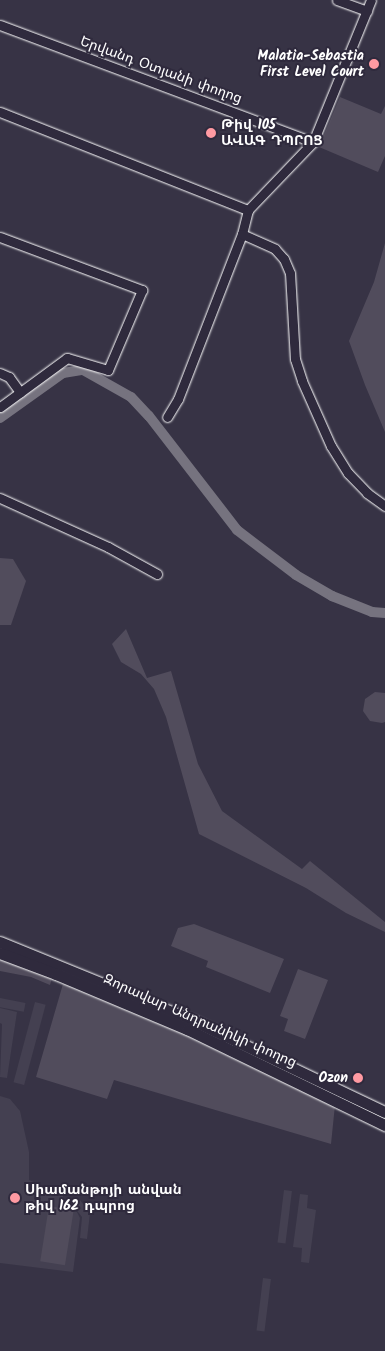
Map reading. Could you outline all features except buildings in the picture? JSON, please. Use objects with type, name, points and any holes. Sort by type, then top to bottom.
[{"type":"main road","name":"Զորավար Անդրանիկի փողոց","points":[[0,942],[187,1029],[254,1055],[330,1090],[385,1112]]},
{"type":"main road","name":"Զորավար Անդրանիկի փողոց","points":[[0,953],[58,970]]},
{"type":"main road","name":"Զորավար Անդրանիկի փողոց","points":[[330,1090],[385,1124]]},
{"type":"street","points":[[337,0],[367,11]]},
{"type":"street","points":[[167,417],[178,399],[242,234],[248,210],[313,142],[371,0]]},
{"type":"street","name":"Երվանդ Օտյանի փողոց","points":[[0,25],[313,142]]},
{"type":"street","points":[[0,112],[248,210]]},
{"type":"street","points":[[242,234],[275,249],[284,258],[290,273],[294,359],[302,381],[331,446],[348,473],[367,493],[385,506]]},
{"type":"street","points":[[0,236],[142,290],[108,370],[67,358],[0,407]]},
{"type":"street","points":[[0,373],[9,377],[20,392]]},
{"type":"street","points":[[0,498],[108,547],[157,574]]},
{"type":"shaded area","points":[[340,97],[381,114],[385,106],[385,156],[378,172],[319,147]]},
{"type":"shaded area","points":[[385,243],[385,432],[349,341],[374,282]]},
{"type":"shaded area","points":[[0,558],[13,559],[26,581],[11,625],[0,625]]},
{"type":"shaded area","points":[[126,629],[147,678],[171,671],[198,764],[222,811],[302,869],[310,861],[385,922],[385,932],[346,913],[306,888],[199,834],[166,717],[154,689],[141,674],[121,662],[112,644]]},
{"type":"shaded area","points":[[375,692],[385,693],[385,722],[382,723],[370,721],[363,711],[365,699]]},
{"type":"shaded area","points":[[194,924],[284,959],[270,993],[206,967],[208,961],[171,946],[178,928]]},
{"type":"shaded area","points":[[0,950],[54,971],[50,985],[31,977],[0,971]]},
{"type":"shaded area","points":[[298,969],[328,980],[305,1039],[284,1031],[288,1019],[280,1016]]},
{"type":"shaded area","points":[[65,977],[335,1105],[331,1144],[114,1080],[107,1099],[36,1077]]},
{"type":"shaded area","points":[[0,998],[26,1003],[24,1012],[0,1007]]},
{"type":"shaded area","points":[[35,1002],[46,1005],[24,1085],[14,1082]]},
{"type":"shaded area","points":[[0,1008],[17,1012],[7,1078],[0,1077],[2,1024],[0,1023]]},
{"type":"shaded area","points":[[0,1096],[10,1099],[20,1111],[29,1152],[29,1180],[63,1195],[63,1203],[77,1212],[80,1218],[73,1272],[0,1263]]},
{"type":"shaded area","points":[[284,1190],[292,1191],[285,1244],[278,1243]]},
{"type":"shaded area","points":[[300,1194],[308,1195],[307,1208],[316,1210],[309,1263],[301,1262],[302,1248],[293,1247]]},
{"type":"shaded area","points":[[80,1200],[90,1213],[87,1239],[80,1238],[82,1217],[71,1203]]},
{"type":"shaded area","points":[[49,1206],[74,1210],[65,1265],[40,1261]]},
{"type":"shaded area","points":[[263,1278],[271,1279],[264,1332],[257,1331]]},
{"type":"waterway","points":[[0,418],[63,373],[83,370],[131,397],[149,416],[237,530],[296,575],[332,596],[372,612],[385,613]]},
{"type":"place","name":"Malatia-Sebastia First Level Court","points":[[374,64]]},
{"type":"place","name":"Թիվ 105 ԱՎԱԳ ԴՊՐՈՑ","points":[[211,133]]},
{"type":"place","name":"Ozon","points":[[358,1078]]},
{"type":"place","name":"Սիամանթոյի անվան թիվ 162 դպրոց","points":[[15,1198]]}]
